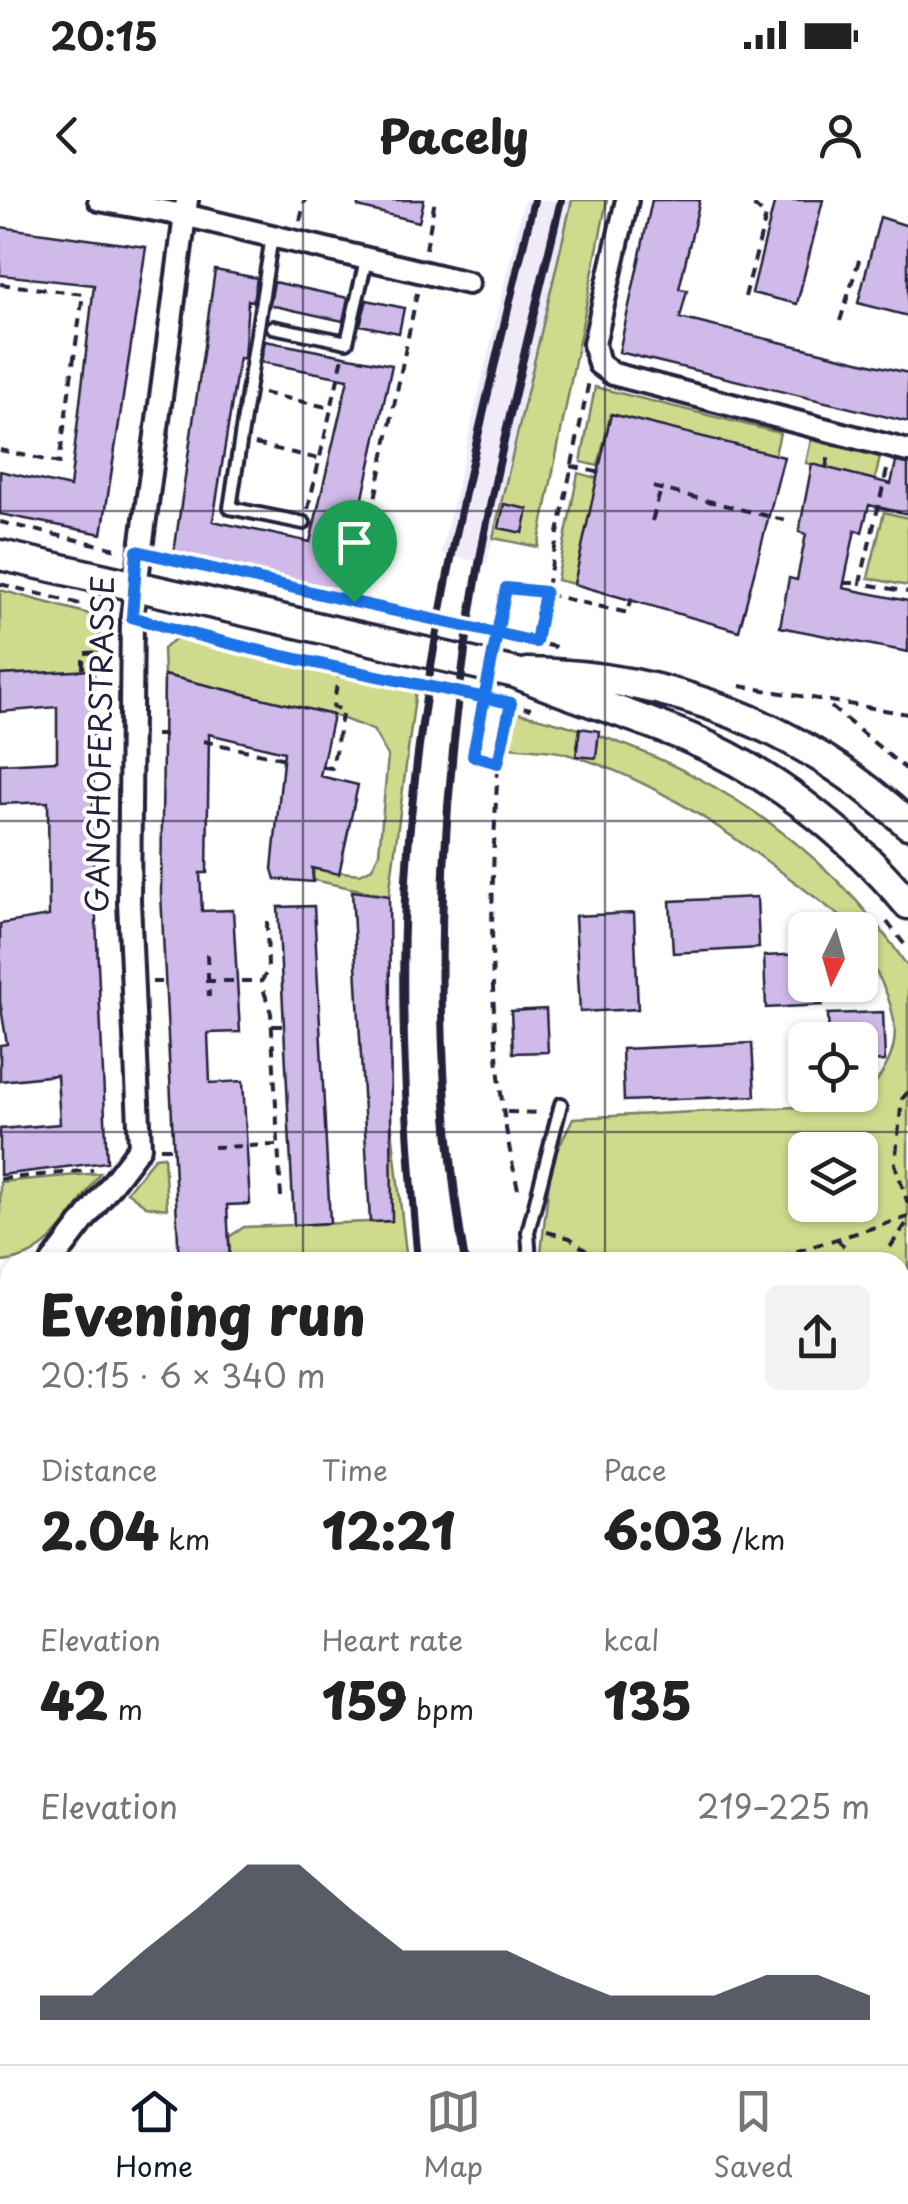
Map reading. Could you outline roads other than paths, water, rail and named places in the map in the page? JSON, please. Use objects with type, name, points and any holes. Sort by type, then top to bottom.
[{"type":"main road","points":[[0,555],[516,673],[578,700],[690,739],[764,777],[831,827],[908,904]]},
{"type":"main road","points":[[516,673],[584,674],[709,704],[768,726],[825,757],[908,824]]},
{"type":"street","points":[[99,200],[185,207],[272,234],[468,283]]},
{"type":"street","points":[[627,200],[594,344],[599,364],[614,374],[908,451]]},
{"type":"street","name":"GANGHOFERSTRASSE","points":[[60,1252],[140,1147],[129,901],[132,617],[137,551],[185,207]]},
{"type":"lane","points":[[272,234],[230,508],[304,523]]},
{"type":"lane","points":[[273,327],[347,342],[367,256]]},
{"type":"lane","points":[[529,1252],[528,1232],[560,1108]]},
{"type":"railway","points":[[417,1252],[403,983],[411,816],[446,583],[534,200]]},
{"type":"railway","points":[[464,1252],[454,1187],[443,1034],[448,803],[465,651],[484,537],[561,200]]}]
